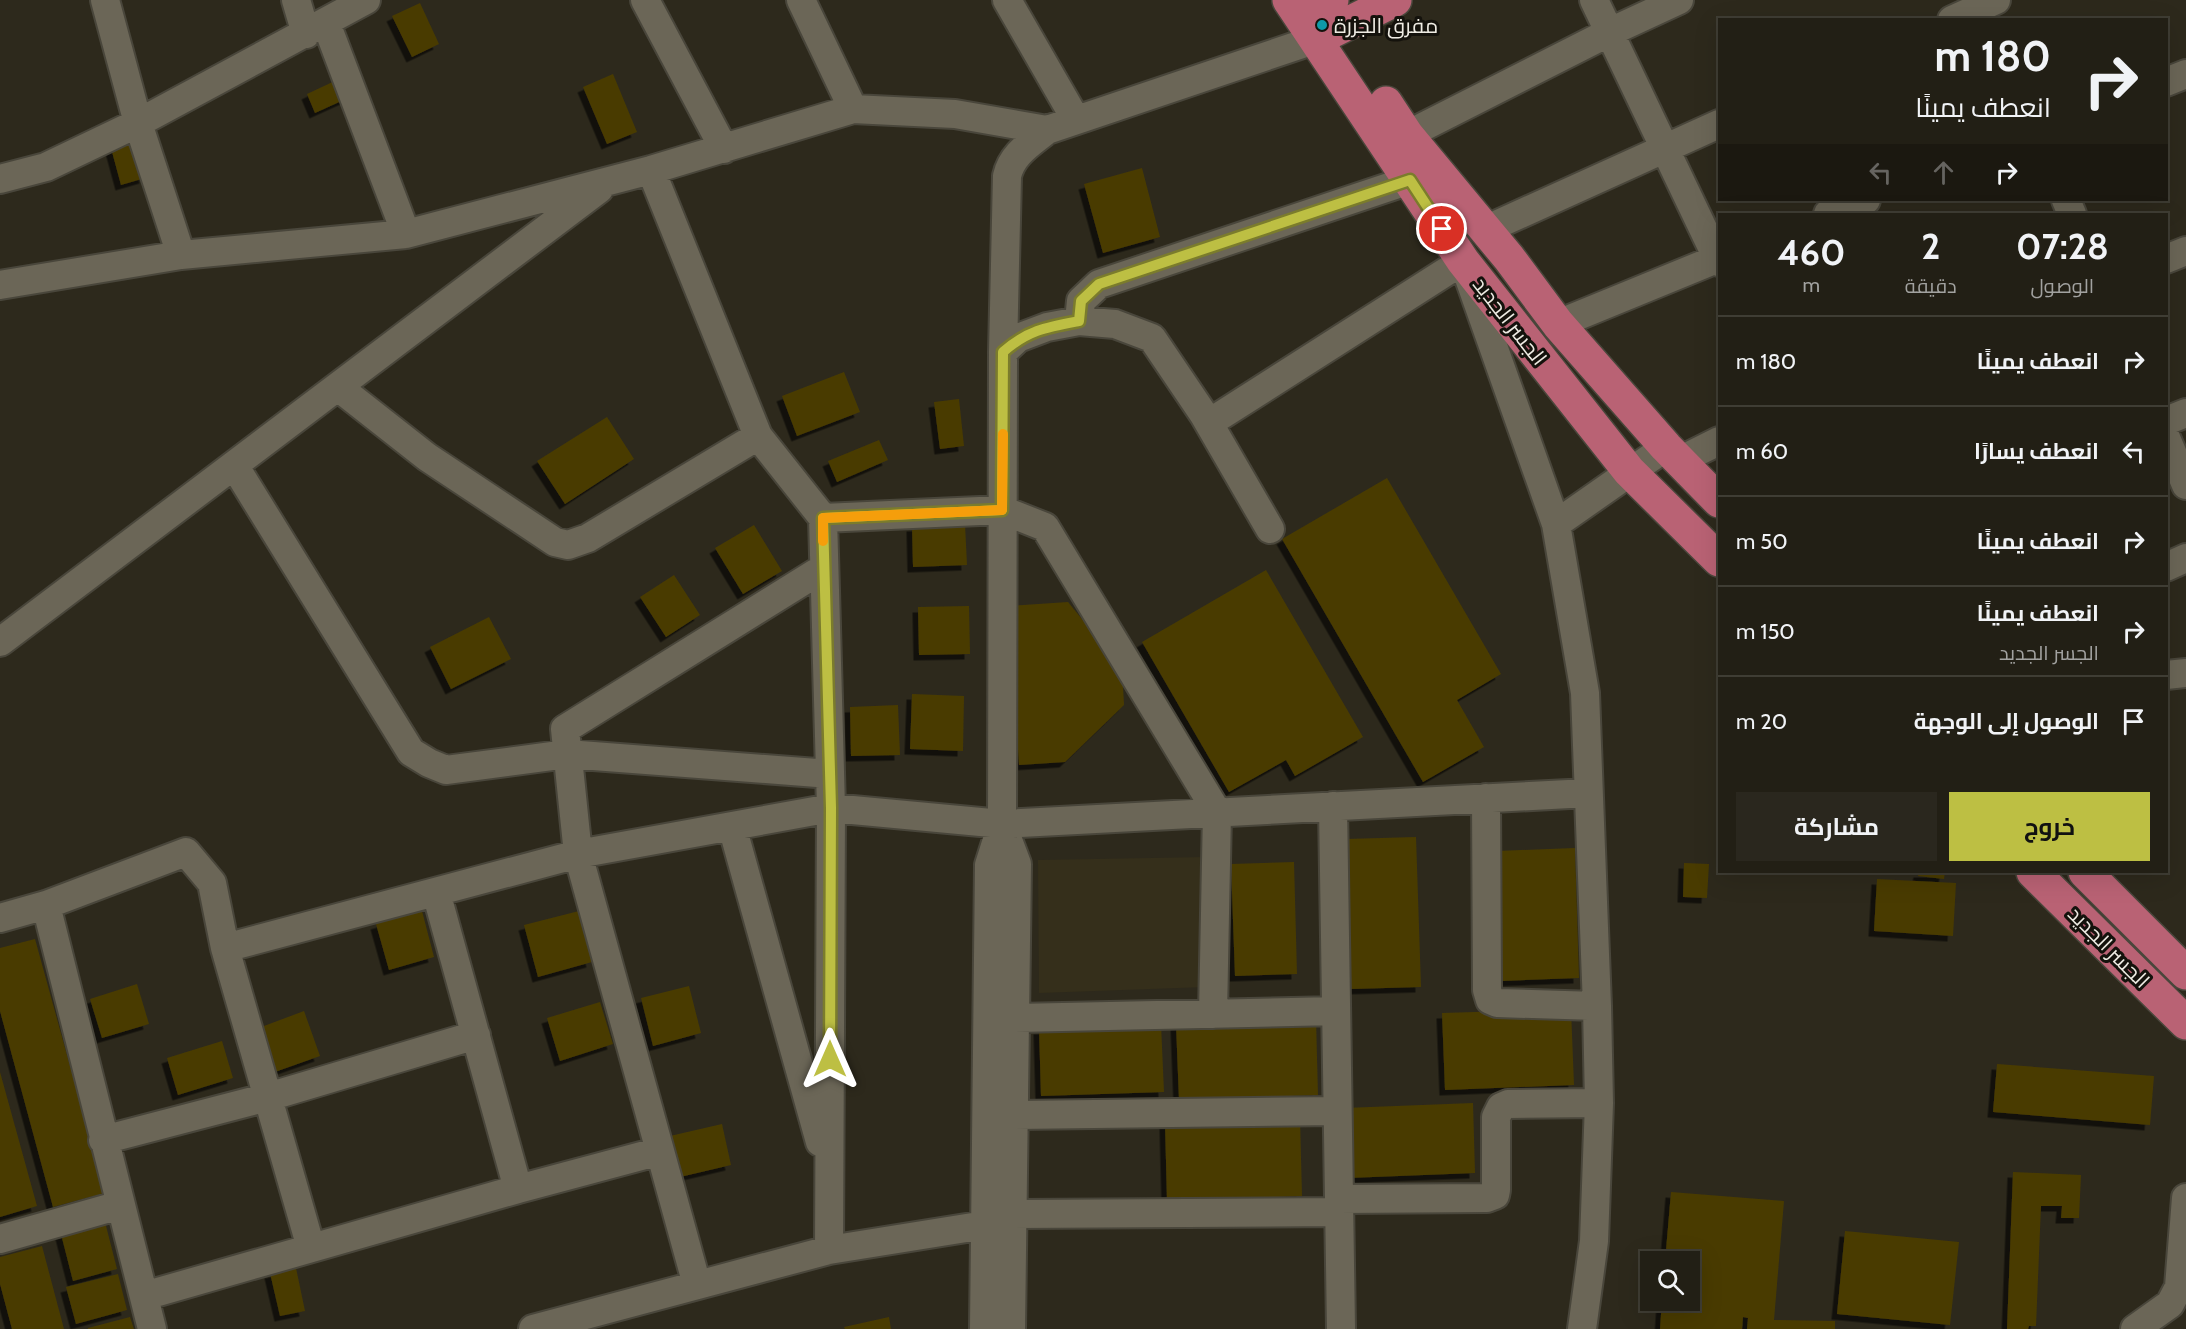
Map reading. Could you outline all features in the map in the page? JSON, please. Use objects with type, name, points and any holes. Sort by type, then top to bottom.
[{"type":"main road","points":[[1316,13],[1395,0]]},
{"type":"main road","name":"الجسر الجديد","points":[[1316,13],[1407,135],[1558,324],[1673,454],[1718,500]]},
{"type":"main road","name":"الجسر الجديد","points":[[1316,13],[1410,180],[1463,261],[1629,471],[1718,559]]},
{"type":"main road","name":"الجسر الجديد","points":[[2034,873],[2186,1023]]},
{"type":"main road","name":"الجسر الجديد","points":[[2086,873],[2186,973]]},
{"type":"street","points":[[105,0],[138,123],[182,255]]},
{"type":"street","points":[[296,0],[316,28],[406,234]]},
{"type":"street","points":[[0,179],[46,167],[138,123],[366,0]]},
{"type":"street","points":[[645,0],[724,149]]},
{"type":"street","points":[[801,0],[853,109]]},
{"type":"street","points":[[1007,0],[1076,120]]},
{"type":"street","points":[[1558,324],[1718,259],[1594,0]]},
{"type":"street","points":[[1407,135],[1610,32],[1679,0]]},
{"type":"street","points":[[1956,18],[1997,0],[2003,18]]},
{"type":"street","points":[[984,1329],[989,865],[1002,824],[1003,352],[1007,176],[1016,155],[1047,130],[1076,120],[1316,13]]},
{"type":"street","points":[[2168,81],[2186,74]]},
{"type":"street","points":[[0,285],[182,255],[406,234],[651,170],[853,109],[955,114],[1047,130]]},
{"type":"street","points":[[1485,230],[1718,124]]},
{"type":"street","points":[[651,170],[758,436],[823,518],[831,808],[828,1250]]},
{"type":"street","points":[[0,642],[611,180]]},
{"type":"street","points":[[1079,321],[1081,301],[1099,284],[1410,180]]},
{"type":"street","points":[[1831,213],[1863,201]]},
{"type":"street","points":[[2168,258],[2186,251]]},
{"type":"street","points":[[1209,423],[1463,261],[1556,524],[1585,693],[1599,1103],[1594,1241],[1582,1329]]},
{"type":"street","points":[[1003,352],[1018,338],[1047,327],[1079,321],[1115,324],[1152,338],[1209,423],[1270,529]]},
{"type":"street","points":[[338,387],[427,457],[555,542],[568,545],[588,538],[758,436]]},
{"type":"street","points":[[2168,420],[2186,413]]},
{"type":"street","points":[[1556,524],[1629,471],[1673,454],[1718,441]]},
{"type":"street","points":[[2168,443],[2186,485]]},
{"type":"street","points":[[234,465],[411,752],[429,763],[446,770],[567,754],[830,774]]},
{"type":"street","points":[[823,518],[1002,510],[1045,527],[1217,812],[1213,1014]]},
{"type":"street","points":[[2168,566],[2186,558]]},
{"type":"street","points":[[697,1285],[578,854],[565,729],[824,568]]},
{"type":"street","points":[[2168,675],[2186,673]]},
{"type":"street","points":[[225,948],[578,854],[831,808],[1002,824],[1588,793]]},
{"type":"street","points":[[1486,798],[1487,990],[1490,1000],[1497,1003],[1597,1006]]},
{"type":"street","points":[[1333,806],[1341,1329]]},
{"type":"street","points":[[1002,824],[1017,864],[1011,1329]]},
{"type":"street","points":[[732,826],[829,1174]]},
{"type":"street","points":[[0,918],[46,905],[186,852],[212,883],[225,948],[311,1248]]},
{"type":"street","points":[[436,892],[518,1189]]},
{"type":"street","points":[[46,905],[152,1329]]},
{"type":"street","points":[[1015,1018],[1336,1011]]},
{"type":"street","points":[[104,1140],[268,1097],[476,1035]]},
{"type":"street","points":[[1012,1214],[1339,1206],[1487,1198],[1495,1195],[1497,1190],[1496,1117],[1501,1107],[1508,1104],[1599,1103]]},
{"type":"street","points":[[1014,1115],[1337,1111]]},
{"type":"street","points":[[144,1296],[518,1189],[660,1151]]},
{"type":"street","points":[[2135,1329],[2170,1304],[2179,1287],[2186,1198]]},
{"type":"street","points":[[0,1239],[120,1205]]},
{"type":"street","points":[[542,1328],[828,1250],[985,1225]]},
{"type":"shaded area","points":[[1207,857],[1206,987],[1039,993],[1038,860]]},
{"type":"building","points":[[420,3],[439,44],[412,57],[392,16]]},
{"type":"building","points":[[613,74],[637,132],[607,144],[583,87]]},
{"type":"building","points":[[339,79],[348,98],[315,113],[307,94]]},
{"type":"building","points":[[135,141],[145,178],[121,185],[111,148]]},
{"type":"building","points":[[1142,168],[1160,237],[1103,253],[1084,184]]},
{"type":"building","points":[[844,372],[860,412],[797,436],[782,396]]},
{"type":"building","points":[[959,399],[964,446],[940,449],[934,402]]},
{"type":"building","points":[[607,417],[634,459],[565,504],[537,461]]},
{"type":"building","points":[[879,440],[888,460],[837,482],[828,461]]},
{"type":"building","points":[[1387,478],[1501,674],[1457,700],[1484,747],[1423,782],[1282,539]]},
{"type":"building","points":[[965,524],[967,565],[913,567],[912,526]]},
{"type":"building","points":[[754,525],[782,571],[743,594],[715,548]]},
{"type":"building","points":[[1266,570],[1363,737],[1295,776],[1286,760],[1229,792],[1142,642]]},
{"type":"building","points":[[674,575],[700,615],[666,637],[640,597]]},
{"type":"building","points":[[1068,602],[1122,668],[1124,705],[1065,762],[1019,765],[1009,606]]},
{"type":"building","points":[[969,606],[970,654],[919,655],[918,607]]},
{"type":"building","points":[[489,617],[511,659],[451,689],[430,647]]},
{"type":"building","points":[[912,694],[964,696],[963,751],[910,749]]},
{"type":"building","points":[[898,705],[900,755],[851,756],[850,707]]},
{"type":"building","points":[[1416,837],[1421,987],[1351,989],[1346,839]]},
{"type":"building","points":[[1575,848],[1579,978],[1501,981],[1497,851]]},
{"type":"building","points":[[1294,862],[1297,974],[1235,976],[1231,864]]},
{"type":"building","points":[[1684,863],[1709,864],[1707,898],[1683,897]]},
{"type":"building","points":[[1919,873],[1945,873],[1944,879],[1918,876]]},
{"type":"building","points":[[1877,879],[1956,883],[1953,936],[1874,931]]},
{"type":"building","points":[[422,911],[434,957],[389,970],[376,924]]},
{"type":"building","points":[[579,911],[592,962],[538,977],[524,925]]},
{"type":"building","points":[[35,939],[105,1193],[53,1207],[0,1011],[0,948]]},
{"type":"building","points":[[137,984],[149,1024],[102,1038],[90,999]]},
{"type":"building","points":[[689,986],[701,1033],[653,1046],[641,998]]},
{"type":"building","points":[[600,1002],[613,1044],[560,1061],[547,1018]]},
{"type":"building","points":[[1571,1009],[1574,1085],[1445,1090],[1442,1013]]},
{"type":"building","points":[[304,1011],[320,1056],[272,1073],[256,1029]]},
{"type":"building","points":[[1316,1019],[1318,1095],[1179,1100],[1176,1024]]},
{"type":"building","points":[[1161,1024],[1164,1092],[1041,1096],[1039,1029]]},
{"type":"building","points":[[222,1041],[233,1078],[178,1095],[167,1058]]},
{"type":"building","points":[[1997,1064],[2154,1076],[2150,1125],[1993,1112]]},
{"type":"building","points":[[0,1072],[37,1206],[0,1217]]},
{"type":"building","points":[[1473,1103],[1475,1173],[1348,1178],[1345,1108]]},
{"type":"building","points":[[1300,1118],[1302,1196],[1167,1201],[1165,1123]]},
{"type":"building","points":[[722,1124],[731,1165],[680,1177],[670,1136]]},
{"type":"building","points":[[2013,1172],[2081,1175],[2079,1218],[2061,1218],[2062,1206],[2041,1206],[2036,1326],[2029,1326],[2028,1329],[2007,1329]]},
{"type":"building","points":[[1671,1192],[1784,1201],[1774,1320],[1835,1321],[1835,1329],[1747,1329],[1748,1318],[1743,1317],[1742,1329],[1660,1329],[1661,1311],[1700,1311],[1700,1251],[1666,1251]]},
{"type":"building","points":[[105,1222],[117,1269],[73,1281],[61,1234]]},
{"type":"building","points":[[1845,1231],[1959,1242],[1950,1325],[1837,1314]]},
{"type":"building","points":[[42,1246],[64,1329],[12,1329],[0,1284],[0,1257]]},
{"type":"building","points":[[296,1268],[305,1311],[280,1316],[270,1273]]},
{"type":"building","points":[[118,1274],[127,1310],[76,1324],[66,1287]]},
{"type":"building","points":[[130,1317],[134,1329],[88,1329],[88,1328]]},
{"type":"building","points":[[889,1317],[891,1329],[845,1329],[844,1327]]},
{"type":"slow traffic","points":[[823,541],[823,518],[1002,510],[1003,434]]},
{"type":"place","name":"مفرق الجزرة","points":[[1322,25]]},
{"type":"route","points":[[830,1059],[831,808],[823,518],[1002,510],[1003,352],[1018,338],[1047,327],[1079,321],[1081,301],[1099,284],[1410,180],[1442,229]]}]
